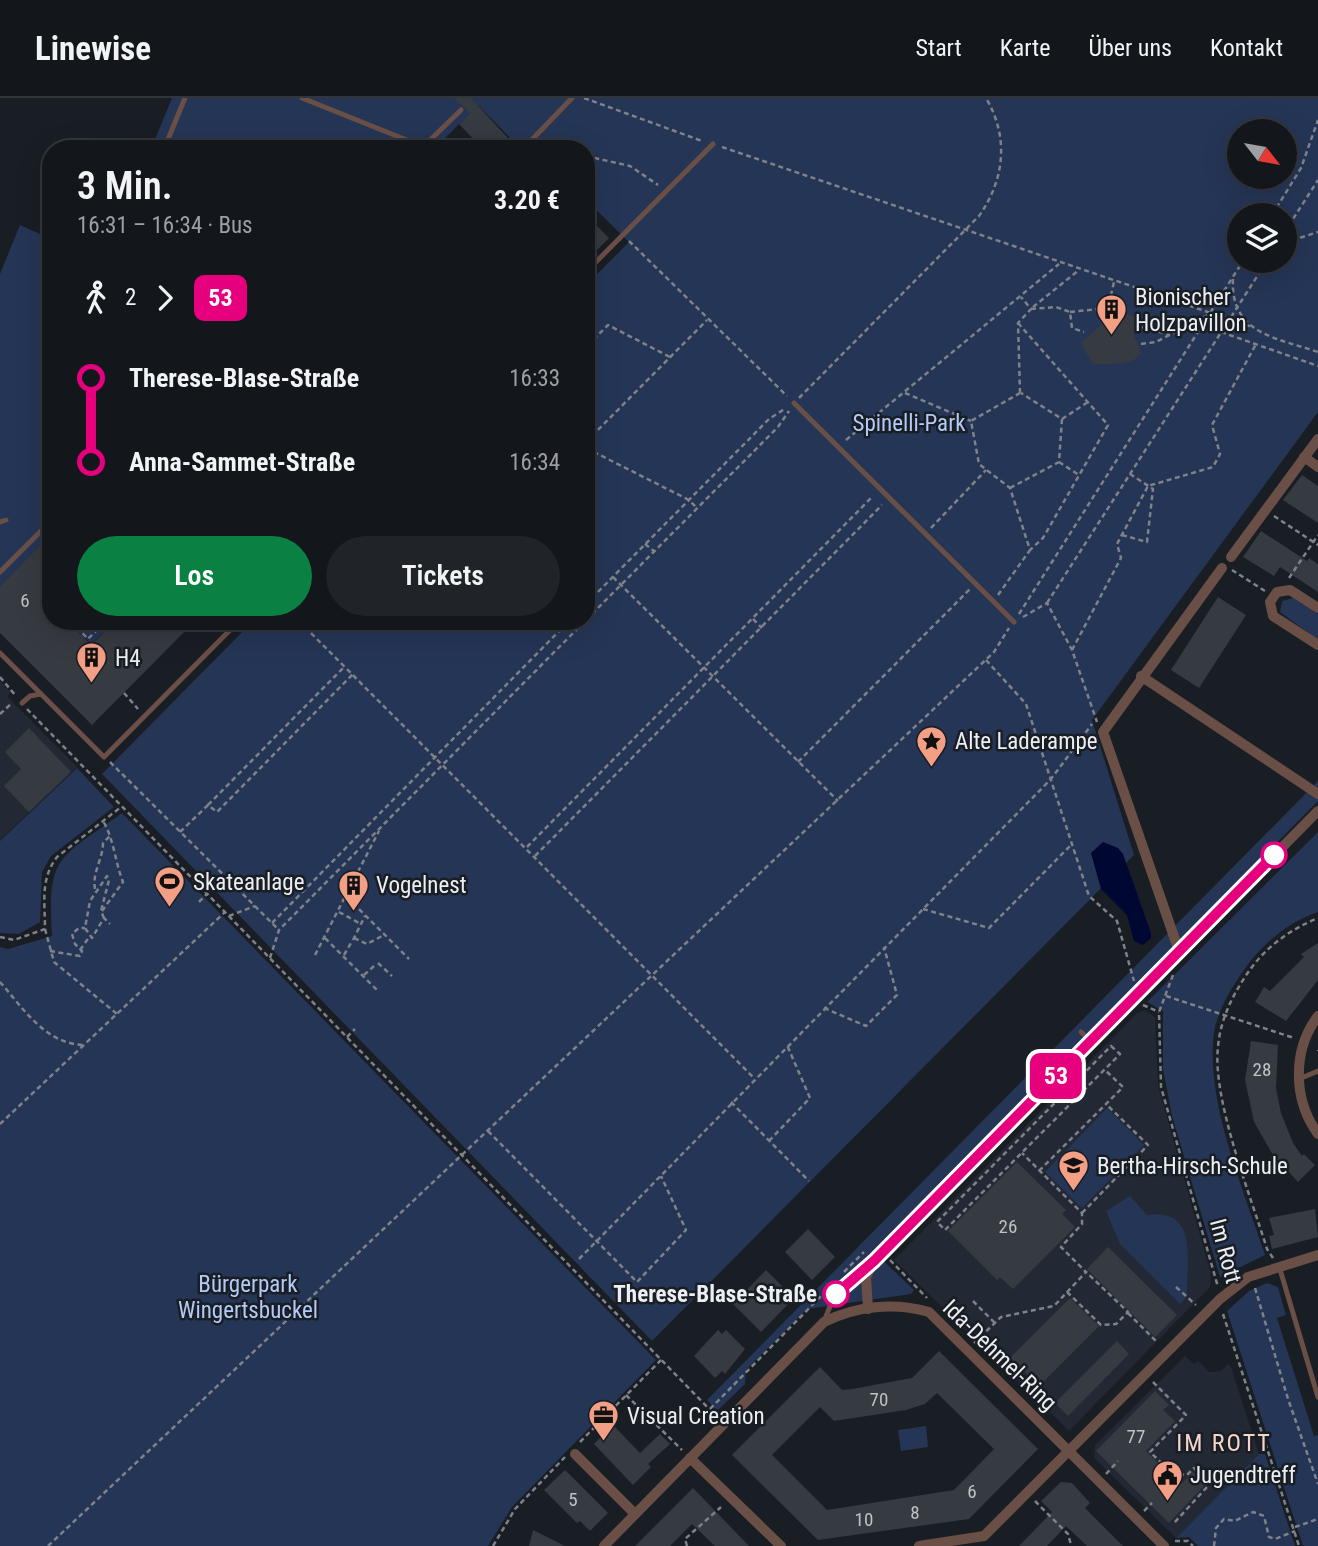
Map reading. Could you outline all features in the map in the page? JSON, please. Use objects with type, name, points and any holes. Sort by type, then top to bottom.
[{"type":"street","points":[[1179,951],[1103,732],[1141,676],[1318,439]]},
{"type":"street","points":[[1304,457],[1318,467]]},
{"type":"street","points":[[1318,608],[1290,590],[1273,596],[1270,602],[1273,616],[1318,645]]},
{"type":"street","points":[[1141,676],[1318,794]]},
{"type":"street","points":[[868,1309],[866,1277],[874,1261],[1318,811]]},
{"type":"street","points":[[1318,1016],[1304,1041],[1298,1079],[1307,1115],[1318,1134]]},
{"type":"street","points":[[919,1546],[976,1542],[1220,1299],[1248,1277],[1318,1255]]},
{"type":"street","name":"Ida-Dehmel-Ring","points":[[604,1546],[824,1322],[841,1314],[905,1305],[929,1312],[1164,1546]]},
{"type":"street","points":[[575,1454],[635,1514]]},
{"type":"street","points":[[690,1458],[781,1546]]},
{"type":"lane","points":[[168,140],[185,98]]},
{"type":"lane","points":[[302,98],[404,140]]},
{"type":"lane","points":[[532,140],[572,98]]},
{"type":"lane","points":[[431,140],[460,110]]},
{"type":"lane","points":[[595,263],[713,144]]},
{"type":"lane","points":[[794,403],[1014,622]]},
{"type":"lane","points":[[0,572],[42,530]]},
{"type":"lane","points":[[0,653],[104,757],[230,630]]},
{"type":"lane","points":[[20,701],[41,694]]},
{"type":"lane","points":[[1082,1032],[1091,1041]]},
{"type":"lane","points":[[1298,1079],[1318,1071]]},
{"type":"lane","points":[[824,1322],[834,1296],[874,1261]]},
{"type":"lane","name":"Im Rott","points":[[1279,1266],[1318,1397]]},
{"type":"path","points":[[584,98],[1318,352]]},
{"type":"path","points":[[595,612],[778,426],[794,403],[989,202],[1001,164],[997,122],[986,98]]},
{"type":"path","points":[[1280,203],[1301,169],[1318,120]]},
{"type":"path","points":[[595,158],[639,169],[665,192]]},
{"type":"path","points":[[1297,213],[1318,180]]},
{"type":"path","points":[[1297,239],[1318,232]]},
{"type":"path","points":[[623,234],[794,403]]},
{"type":"path","points":[[838,447],[1060,264]]},
{"type":"path","points":[[1020,393],[1018,323],[1079,270]]},
{"type":"path","points":[[48,1546],[985,660],[1014,622],[1235,273]]},
{"type":"path","points":[[1014,622],[1047,603],[1258,273]]},
{"type":"path","points":[[1233,276],[1236,308],[1252,327]]},
{"type":"path","points":[[1031,309],[1056,307],[1070,312],[1108,308],[1114,282]]},
{"type":"path","points":[[1020,296],[1031,309]]},
{"type":"path","points":[[1070,312],[1072,328],[1084,332]]},
{"type":"path","points":[[1141,344],[1170,335],[1209,314]]},
{"type":"path","points":[[595,433],[708,319]]},
{"type":"path","points":[[992,601],[1030,550],[1043,538],[1108,425],[1018,323]]},
{"type":"path","points":[[595,338],[608,325],[670,357]]},
{"type":"path","points":[[1142,327],[1170,335]]},
{"type":"path","points":[[1221,332],[1318,366]]},
{"type":"path","points":[[1072,650],[1121,558],[1117,544],[1148,486],[1213,467],[1220,454],[1212,425],[1256,344]]},
{"type":"path","points":[[905,393],[971,421]]},
{"type":"path","points":[[971,421],[1020,393]]},
{"type":"path","points":[[1020,393],[1062,419]]},
{"type":"path","points":[[1062,419],[1088,402]]},
{"type":"path","points":[[595,595],[769,419],[794,403]]},
{"type":"path","points":[[1059,462],[1062,419]]},
{"type":"path","points":[[971,421],[979,464],[1010,488],[1030,550]]},
{"type":"path","points":[[595,453],[689,500],[697,509]]},
{"type":"path","points":[[1059,462],[1080,476]]},
{"type":"path","points":[[1010,488],[1059,462]]},
{"type":"path","points":[[722,467],[730,475]]},
{"type":"path","points":[[925,534],[986,470]]},
{"type":"path","points":[[1122,535],[1147,542],[1153,489],[1130,474]]},
{"type":"path","points":[[527,847],[880,489]]},
{"type":"path","points":[[535,856],[890,498]]},
{"type":"path","points":[[1266,510],[1318,545]]},
{"type":"path","points":[[1284,590],[1318,535]]},
{"type":"path","points":[[645,544],[655,552]]},
{"type":"path","points":[[1226,564],[1273,596]]},
{"type":"path","points":[[613,577],[838,801]]},
{"type":"path","points":[[798,762],[975,584]]},
{"type":"path","points":[[595,597],[603,604]]},
{"type":"path","points":[[579,1259],[754,1078],[1051,779],[1095,720],[1072,650],[1047,603]]},
{"type":"path","points":[[753,619],[762,628]]},
{"type":"path","points":[[80,630],[88,639],[97,630]]},
{"type":"path","points":[[308,630],[754,1078]]},
{"type":"path","points":[[272,923],[560,630]]},
{"type":"path","points":[[270,958],[279,930],[577,630]]},
{"type":"path","points":[[985,660],[1026,704],[1089,896],[1116,921],[1134,978]]},
{"type":"path","points":[[180,832],[345,666]]},
{"type":"path","points":[[208,805],[217,812],[353,674]]},
{"type":"path","points":[[0,677],[121,807],[724,1423]]},
{"type":"path","points":[[124,693],[145,716]]},
{"type":"path","points":[[0,714],[20,701]]},
{"type":"path","points":[[104,757],[279,930]]},
{"type":"path","points":[[117,1014],[54,962],[45,929],[44,881],[48,868],[57,857],[121,807]]},
{"type":"path","points":[[102,911],[123,882],[115,860],[111,835],[103,821]]},
{"type":"path","points":[[315,956],[380,828]]},
{"type":"path","points":[[96,890],[95,871],[103,852],[103,843],[111,835]]},
{"type":"path","points":[[923,909],[989,928],[1072,844]]},
{"type":"path","points":[[90,936],[85,928],[90,901],[103,879],[108,877],[102,911],[110,924]]},
{"type":"path","points":[[199,902],[208,894]]},
{"type":"path","points":[[346,897],[409,959]]},
{"type":"path","points":[[229,916],[255,906]]},
{"type":"path","points":[[0,1124],[225,912]]},
{"type":"path","points":[[338,912],[361,924]]},
{"type":"path","points":[[344,956],[365,916]]},
{"type":"path","points":[[80,950],[90,936],[94,936],[96,927],[104,918]]},
{"type":"path","points":[[1279,1266],[1267,1249],[1226,1113],[1219,1078],[1218,1047],[1225,1015],[1252,967],[1270,945],[1294,928],[1318,918]]},
{"type":"path","points":[[50,951],[80,956],[72,934],[79,928],[85,928]]},
{"type":"path","points":[[0,937],[14,940],[45,929]]},
{"type":"path","points":[[353,940],[367,944],[384,935]]},
{"type":"path","points":[[325,938],[378,991]]},
{"type":"path","points":[[824,1008],[866,1026],[897,995],[884,947]]},
{"type":"path","name":"Im Rott","points":[[1168,962],[1173,974],[1159,1012],[1161,1087],[1220,1299],[1299,1546]]},
{"type":"path","points":[[363,976],[376,964],[392,976]]},
{"type":"path","points":[[0,982],[40,1026],[56,1039],[85,1045]]},
{"type":"path","points":[[1166,996],[1304,1041]]},
{"type":"path","points":[[1135,997],[1159,1012]]},
{"type":"path","points":[[346,1037],[355,1029]]},
{"type":"path","points":[[769,1141],[810,1098],[787,1045]]},
{"type":"path","points":[[1111,1046],[1120,1054],[1105,1069],[1021,1153],[946,1230],[937,1222],[1111,1046]]},
{"type":"path","points":[[1039,1171],[1123,1087],[1105,1069]]},
{"type":"path","points":[[731,1102],[809,1181]]},
{"type":"path","points":[[1107,1104],[1148,1145],[1082,1213],[1082,1224],[1061,1247],[1152,1337]]},
{"type":"path","points":[[488,1131],[636,1282],[686,1230],[661,1176]]},
{"type":"path","points":[[1021,1153],[1082,1213]]},
{"type":"path","points":[[883,1252],[932,1303],[929,1312]]},
{"type":"path","points":[[980,1337],[1001,1317],[1054,1306],[1086,1272]]},
{"type":"path","points":[[1176,1287],[1206,1314]]},
{"type":"path","points":[[1255,1288],[1288,1399],[1318,1484]]},
{"type":"path","points":[[1067,1292],[1101,1325],[1116,1324],[1128,1312]]},
{"type":"path","points":[[973,1301],[995,1323]]},
{"type":"path","points":[[1159,1389],[1186,1415],[1150,1452],[1173,1474],[1187,1475],[1194,1468],[1207,1481],[1207,1487],[1174,1523]]},
{"type":"path","points":[[626,1395],[690,1458]]},
{"type":"path","points":[[1098,1481],[1118,1461]]},
{"type":"path","points":[[1028,1493],[1068,1534],[1071,1546]]},
{"type":"path","points":[[687,1546],[685,1539],[689,1532],[709,1520],[731,1497]]},
{"type":"path","points":[[1214,1546],[1216,1528],[1224,1519],[1235,1521],[1253,1513],[1264,1516],[1269,1537],[1275,1539],[1318,1519]]},
{"type":"path","points":[[1170,1546],[1175,1541],[1188,1541],[1193,1546]]},
{"type":"shaded area","points":[[0,681],[11,692],[7,696],[77,767],[0,840]]},
{"type":"shaded area","points":[[1103,842],[1118,848],[1123,854],[1151,933],[1151,938],[1143,945],[1134,941],[1127,915],[1101,889],[1091,853]]},
{"type":"shaded area","name":"Bertha-Hirsch-Schule","points":[[1145,1010],[1155,1017],[1158,1085],[1211,1274],[1210,1287],[1069,1431],[894,1260],[1137,1013]]},
{"type":"shaded area","points":[[1185,1356],[1194,1364],[1198,1361],[1209,1372],[1221,1371],[1228,1364],[1231,1367],[1259,1454],[1176,1538],[1094,1458],[1095,1445]]},
{"type":"green space","name":"Spinelli-Park","points":[[172,98],[1318,98],[1318,412],[1092,720],[1134,855],[652,1341],[102,774],[244,630],[595,630],[595,276],[629,242],[595,209],[595,140],[512,140],[478,105],[443,140],[155,140]]},
{"type":"green space","points":[[20,225],[42,235],[42,543],[0,586],[0,274]]},
{"type":"green space","points":[[1293,598],[1318,614],[1318,640],[1280,612],[1282,601]]},
{"type":"green space","points":[[77,630],[106,630],[91,644]]},
{"type":"green space","points":[[77,768],[114,807],[51,856],[42,872],[40,922],[19,934],[0,933],[0,841]]},
{"type":"green space","points":[[1318,781],[1318,801],[874,1252],[914,1290],[911,1294],[807,1309],[746,1370],[745,1384],[717,1411],[707,1400]]},
{"type":"green space","name":"Bürgerpark Wingertsbuckel","points":[[122,813],[656,1360],[512,1507],[488,1546],[0,1546],[0,947],[8,949],[52,936],[52,889],[61,861],[84,840]]},
{"type":"green space","points":[[1318,832],[1318,912],[1286,928],[1259,952],[1230,992],[1214,1033],[1215,1087],[1221,1116],[1237,1174],[1265,1255],[1220,1277],[1172,1116],[1163,1069],[1163,1011],[1147,1002]]},
{"type":"green space","points":[[1107,1108],[1144,1145],[1082,1208],[1045,1172]]},
{"type":"green space","points":[[1130,1196],[1147,1215],[1164,1215],[1183,1228],[1188,1254],[1187,1296],[1180,1304],[1120,1244],[1106,1211]]},
{"type":"green space","points":[[1267,1283],[1278,1287],[1286,1315],[1277,1318],[1314,1436],[1318,1435],[1318,1546],[1303,1546],[1227,1311],[1249,1291]]},
{"type":"green space","points":[[926,1426],[928,1447],[901,1451],[898,1430]]},
{"type":"green space","points":[[1259,1454],[1265,1454],[1295,1546],[1198,1546],[1189,1537],[1176,1538]]},
{"type":"building","points":[[454,98],[471,98],[510,140],[474,140],[459,124],[470,113]]},
{"type":"building","points":[[595,224],[609,238],[595,252]]},
{"type":"building","name":"Bionischer Holzpavillon","points":[[1117,310],[1135,317],[1134,335],[1141,353],[1134,360],[1124,363],[1093,365],[1081,343]]},
{"type":"building","points":[[1302,475],[1318,486],[1318,523],[1283,500]]},
{"type":"building","points":[[1261,531],[1307,561],[1309,558],[1318,564],[1318,592],[1280,567],[1274,576],[1243,557]]},
{"type":"building","points":[[42,543],[42,630],[77,630],[91,645],[106,630],[186,630],[92,725],[0,633],[0,586]]},
{"type":"building","points":[[1218,597],[1246,615],[1199,688],[1171,670]]},
{"type":"building","points":[[29,728],[71,772],[29,812],[4,786],[21,769],[5,752]]},
{"type":"building","points":[[1318,943],[1318,980],[1286,1021],[1255,1002],[1264,987],[1270,991],[1304,957],[1301,954]]},
{"type":"building","points":[[1251,1041],[1278,1045],[1276,1088],[1281,1113],[1293,1143],[1302,1156],[1304,1154],[1315,1165],[1298,1182],[1287,1170],[1282,1174],[1270,1157],[1273,1155],[1254,1122],[1245,1080]]},
{"type":"building","points":[[1017,1162],[1066,1210],[1062,1214],[1075,1227],[1013,1289],[1000,1277],[997,1280],[948,1231]]},
{"type":"building","points":[[1315,1209],[1318,1237],[1272,1249],[1269,1236],[1274,1235],[1269,1218]]},
{"type":"building","points":[[808,1229],[835,1257],[812,1280],[785,1252]]},
{"type":"building","points":[[1108,1247],[1177,1315],[1155,1337],[1087,1269]]},
{"type":"building","points":[[766,1270],[794,1298],[761,1332],[733,1304]]},
{"type":"building","points":[[1070,1298],[1099,1326],[1039,1386],[1010,1358]]},
{"type":"building","points":[[718,1330],[722,1334],[726,1330],[745,1349],[725,1374],[722,1371],[715,1378],[694,1356]]},
{"type":"building","points":[[1117,1341],[1129,1354],[1068,1416],[1055,1403]]},
{"type":"building","points":[[939,1351],[1038,1449],[969,1519],[818,1540],[732,1455],[820,1367],[842,1390],[912,1378]],"holes":[[[937,1393],[994,1449],[954,1490],[827,1510],[772,1455],[820,1407],[834,1421],[906,1410],[925,1404]]]},
{"type":"building","points":[[1155,1391],[1169,1405],[1163,1410],[1175,1421],[1146,1451],[1180,1485],[1193,1472],[1205,1485],[1169,1523],[1096,1451]]},
{"type":"building","points":[[613,1425],[640,1453],[660,1434],[670,1444],[648,1464],[651,1467],[633,1485],[594,1444]]},
{"type":"building","points":[[565,1470],[608,1513],[590,1531],[580,1521],[577,1523],[544,1490]]},
{"type":"building","points":[[1061,1482],[1072,1483],[1090,1503],[1085,1508],[1123,1546],[1087,1546],[1066,1526],[1047,1546],[1019,1546],[1052,1512],[1041,1501]]},
{"type":"building","points":[[693,1488],[749,1546],[715,1546],[692,1524],[670,1546],[635,1546]]},
{"type":"building","points":[[533,1530],[565,1546],[529,1546]]},
{"type":"bus line","name":"53","points":[[836,1294],[874,1261],[1274,855]]},
{"type":"place","name":"Bionischer Holzpavillon","points":[[1112,337]]},
{"type":"place","name":"H4","points":[[92,685]]},
{"type":"place","name":"Alte Laderampe","points":[[932,768]]},
{"type":"place","name":"Skateanlage","points":[[170,909]]},
{"type":"place","name":"Vogelnest","points":[[353,912]]},
{"type":"place","name":"Bertha-Hirsch-Schule","points":[[1074,1193]]},
{"type":"place","name":"Therese-Blase-Straße","points":[[836,1294]]},
{"type":"place","name":"Visual Creation","points":[[604,1443]]},
{"type":"place","name":"Jugendtreff","points":[[1167,1502]]},
{"type":"district","name":"IM ROTT","points":[[1224,1443]]}]
